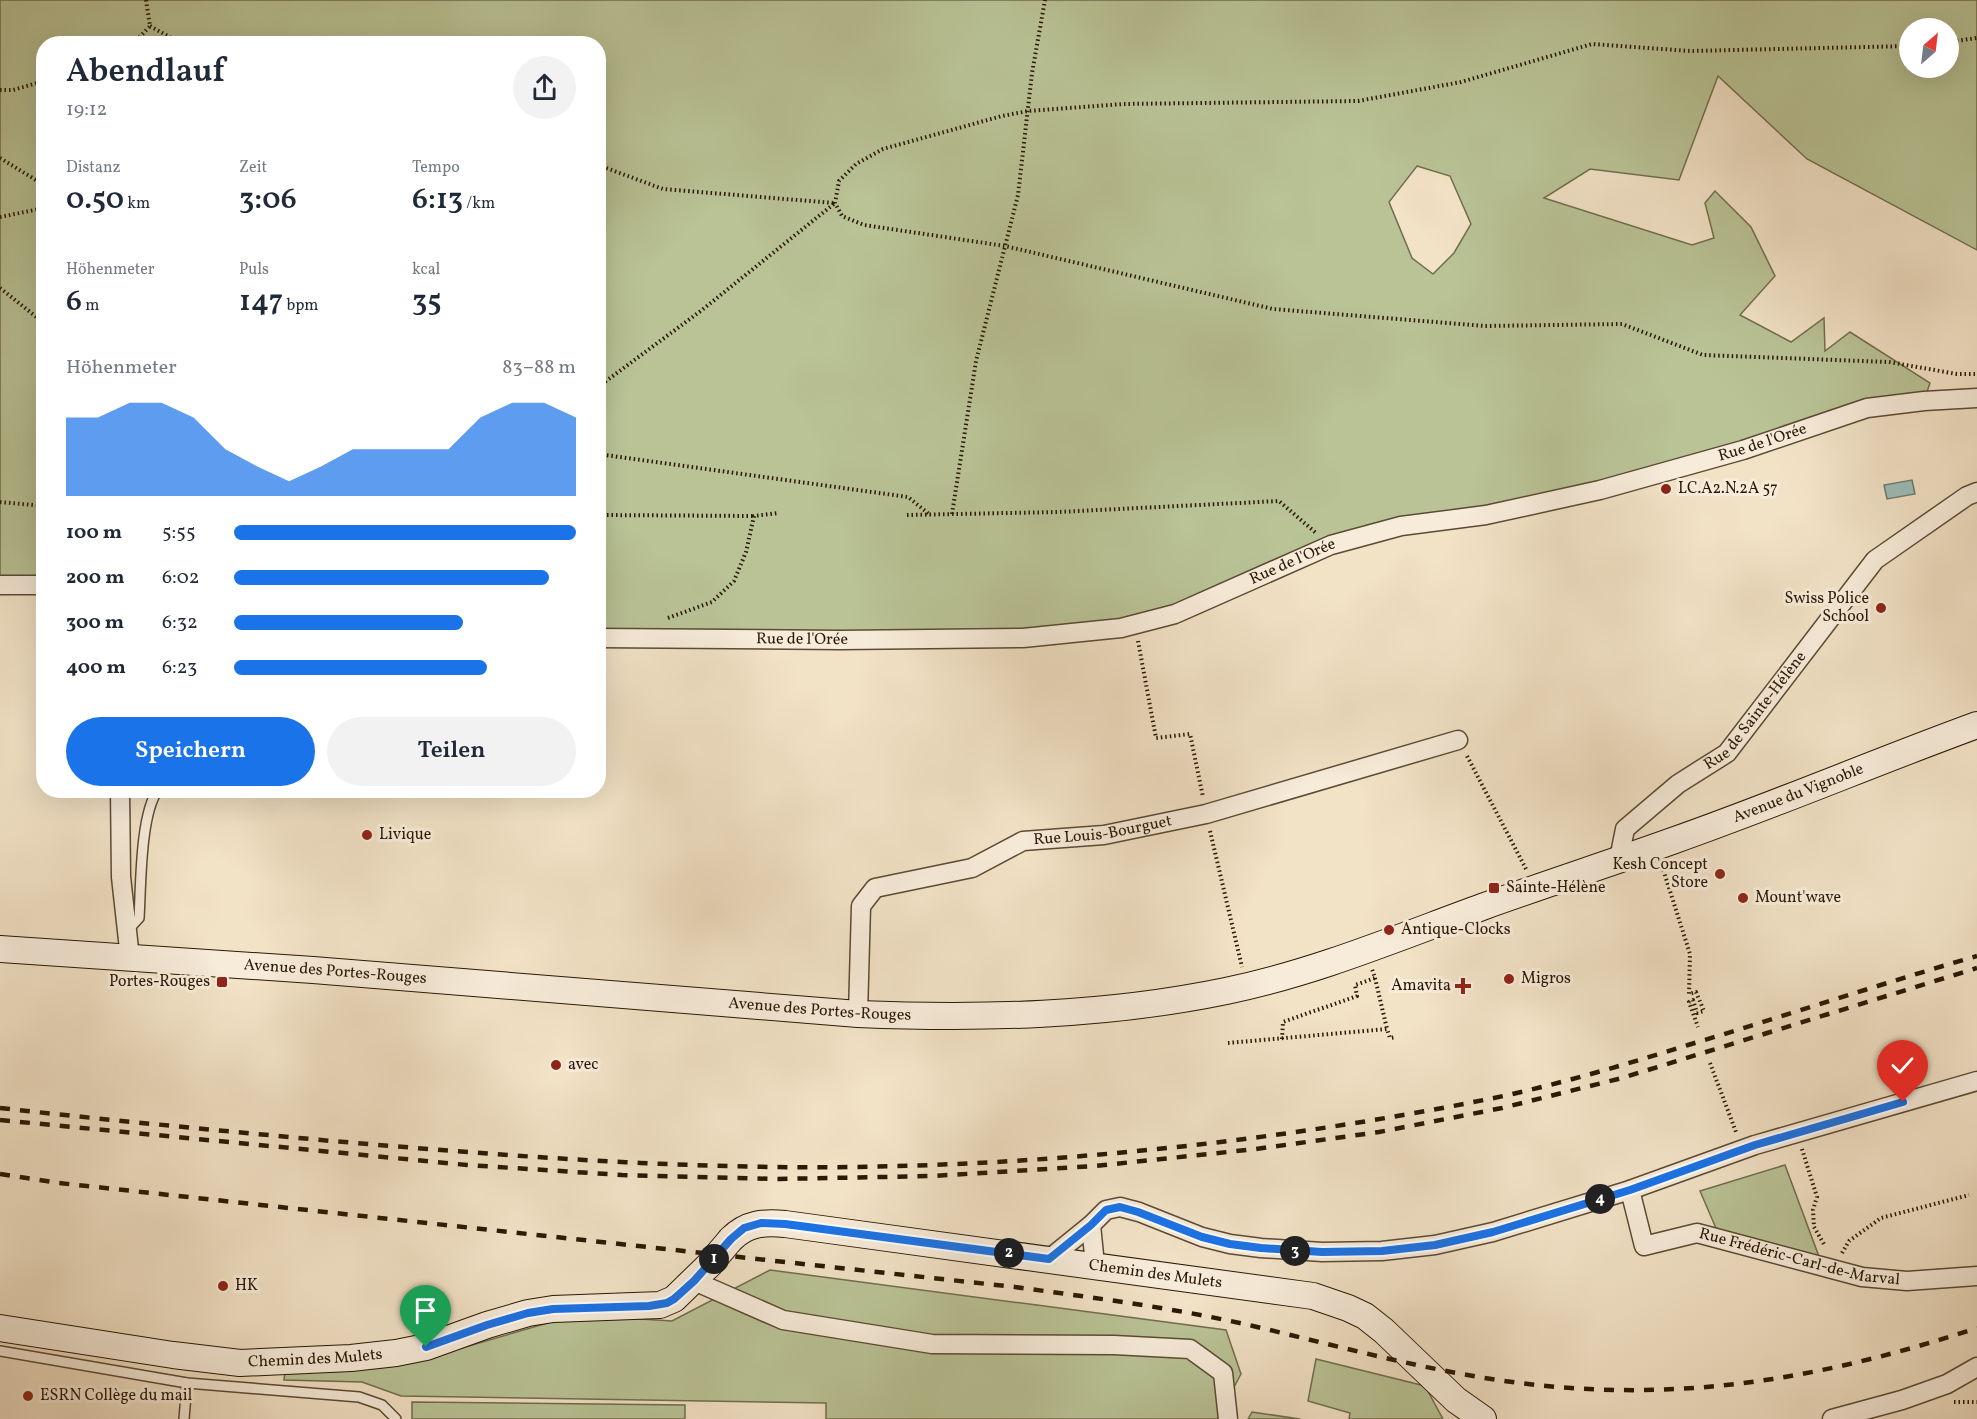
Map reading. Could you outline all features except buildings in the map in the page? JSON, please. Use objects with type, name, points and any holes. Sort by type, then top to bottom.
[{"type":"main road","name":"Avenue du Vignoble","points":[[1619,859],[1977,725]]},
{"type":"main road","name":"Avenue des Portes-Rouges","points":[[0,949],[336,972],[858,1014],[938,1017],[1026,1016],[1114,1009],[1226,992],[1320,967],[1619,859]]},
{"type":"main road","name":"Chemin des Mulets","points":[[0,1328],[173,1355],[240,1362],[351,1358],[396,1353],[426,1347],[528,1313],[553,1309],[660,1305],[674,1299],[744,1228],[752,1225],[778,1223],[1313,1296],[1365,1316],[1384,1331],[1441,1386],[1483,1419]]},
{"type":"street","name":"Rue de l'Orée","points":[[606,640],[1023,638],[1121,628],[1175,614],[1331,545],[1401,526],[1486,515],[1600,490],[1743,450],[1867,408],[1924,401],[1977,398]]},
{"type":"street","name":"Rue de Sainte-Hélène","points":[[1619,859],[1625,830],[1678,784],[1726,753],[1875,560],[1967,496],[1977,492]]},
{"type":"street","points":[[0,585],[36,585]]},
{"type":"street","name":"Rue Louis-Bourguet","points":[[858,1014],[861,906],[875,888],[972,868],[1023,841],[1104,835],[1206,814],[1458,740]]},
{"type":"street","points":[[120,798],[122,877],[130,958]]},
{"type":"street","points":[[1049,1259],[1106,1210],[1120,1207],[1202,1237],[1230,1244],[1292,1251],[1382,1251],[1435,1245],[1493,1232],[1630,1190],[1755,1145],[1977,1081]]},
{"type":"street","name":"Rue Frédéric-Carl-de-Marval","points":[[1630,1190],[1644,1246],[1697,1233],[1836,1263],[1862,1277],[1923,1281],[1977,1276]]},
{"type":"street","points":[[1091,1225],[1095,1265]]},
{"type":"street","points":[[702,1273],[783,1320],[932,1344],[1114,1345],[1190,1348],[1223,1373],[1228,1419]]},
{"type":"street","points":[[1832,1419],[1902,1400],[1947,1384],[1977,1367]]},
{"type":"lane","points":[[128,930],[139,918],[147,815],[152,798]]},
{"type":"lane","points":[[0,1351],[187,1383],[358,1397],[382,1405],[396,1419]]},
{"type":"lane","points":[[184,1419],[187,1383]]},
{"type":"path","points":[[146,0],[150,26]]},
{"type":"path","points":[[952,514],[976,361],[1018,195],[1032,73],[1045,0]]},
{"type":"path","points":[[141,36],[150,26]]},
{"type":"path","points":[[150,26],[168,36]]},
{"type":"path","points":[[1959,40],[1977,38]]},
{"type":"path","points":[[1899,46],[1690,51],[1592,44],[1461,82],[1358,101],[1122,104],[1028,111],[883,149],[856,164],[839,181],[835,203],[842,216],[864,225],[1005,246],[1273,309],[1485,326],[1623,324],[1703,356],[1889,362],[1957,374],[1977,374]]},
{"type":"path","points":[[0,90],[13,90],[36,83]]},
{"type":"path","points":[[0,158],[36,180]]},
{"type":"path","points":[[606,168],[663,189],[835,203]]},
{"type":"path","points":[[606,381],[702,310],[835,203]]},
{"type":"path","points":[[0,217],[36,210]]},
{"type":"path","points":[[0,288],[36,317]]},
{"type":"path","points":[[606,455],[908,497],[930,514]]},
{"type":"path","points":[[906,515],[1058,512],[1279,501],[1331,545]]},
{"type":"path","points":[[0,502],[36,505]]},
{"type":"path","points":[[606,515],[754,516],[778,513]]},
{"type":"path","points":[[660,621],[712,602],[734,581],[746,552],[754,516]]},
{"type":"path","points":[[1458,740],[1529,875]]},
{"type":"path","points":[[1660,862],[1690,954],[1689,994],[1696,992],[1704,1011],[1697,1013],[1693,1000],[1689,1002],[1698,1027]]},
{"type":"path","points":[[1372,968],[1390,1038],[1396,1036]]},
{"type":"path","points":[[1282,1039],[1283,1022],[1357,996],[1355,985],[1375,978]]},
{"type":"path","points":[[1228,1043],[1388,1029]]},
{"type":"path","points":[[1710,1063],[1738,1138]]},
{"type":"path","points":[[1802,1148],[1817,1197],[1813,1210],[1814,1227],[1822,1244],[1836,1263],[1849,1241],[1881,1218],[1969,1195]]},
{"type":"green space","points":[[0,0],[1977,0],[1977,250],[1807,159],[1718,76],[1679,180],[1590,169],[1544,198],[1692,245],[1714,238],[1705,203],[1715,191],[1751,227],[1775,276],[1740,315],[1791,342],[1824,318],[1825,351],[1850,332],[1930,383],[1924,401],[1743,450],[1401,526],[1121,628],[606,638],[606,36],[36,36],[36,585],[0,585]],"holes":[[[1417,166],[1450,176],[1471,224],[1454,253],[1433,274],[1412,258],[1389,202]]]},
{"type":"green space","points":[[1785,1165],[1821,1262],[1718,1233],[1700,1191]]},
{"type":"green space","points":[[770,1270],[1226,1330],[1241,1374],[1217,1419],[826,1419],[826,1403],[401,1396],[362,1382],[284,1380],[285,1372],[414,1362],[575,1315],[672,1321]]},
{"type":"green space","points":[[1316,1359],[1425,1386],[1443,1419],[1349,1419],[1350,1413],[1308,1401]]},
{"type":"green space","points":[[412,1402],[685,1405],[685,1419],[412,1419]]},
{"type":"green space","points":[[1252,1412],[1300,1419],[1248,1419]]},
{"type":"water","points":[[1912,480],[1915,494],[1887,499],[1884,485]]},
{"type":"railway","points":[[0,1108],[377,1145],[660,1164],[863,1167],[1044,1159],[1226,1141],[1316,1129],[1494,1098],[1616,1067],[1977,956]]},
{"type":"railway","points":[[0,1120],[467,1165],[622,1175],[778,1179],[933,1176],[1095,1166],[1256,1149],[1379,1132],[1502,1108],[1622,1078],[1977,968]]},
{"type":"railway","points":[[0,1174],[59,1183],[1015,1287],[1194,1314],[1451,1372],[1571,1388],[1676,1389],[1777,1378],[1877,1357],[1977,1328]]},
{"type":"place","name":"LC.A2.N.2A 57","points":[[1666,489]]},
{"type":"place","name":"Swiss Police School","points":[[1881,608]]},
{"type":"place","name":"Livique","points":[[367,835]]},
{"type":"place","name":"Kesh Concept Store","points":[[1720,874]]},
{"type":"place","name":"Sainte-Hélène","points":[[1494,888]]},
{"type":"place","name":"Mount'wave","points":[[1743,898]]},
{"type":"place","name":"Antique-Clocks","points":[[1389,930]]},
{"type":"place","name":"Migros","points":[[1509,979]]},
{"type":"place","name":"Portes-Rouges","points":[[222,982]]},
{"type":"place","name":"Amavita","points":[[1463,986]]},
{"type":"place","name":"avec","points":[[556,1065]]},
{"type":"place","name":"HK","points":[[223,1286]]},
{"type":"place","name":"ESRN Collège du mail","points":[[28,1396]]},
{"type":"route","points":[[426,1347],[528,1313],[573,1307],[649,1306],[667,1303],[694,1281],[737,1232],[761,1223],[785,1224],[1049,1259],[1106,1210],[1120,1207],[1202,1237],[1230,1244],[1292,1251],[1382,1251],[1435,1245],[1493,1232],[1630,1190],[1755,1145],[1903,1102]]}]
